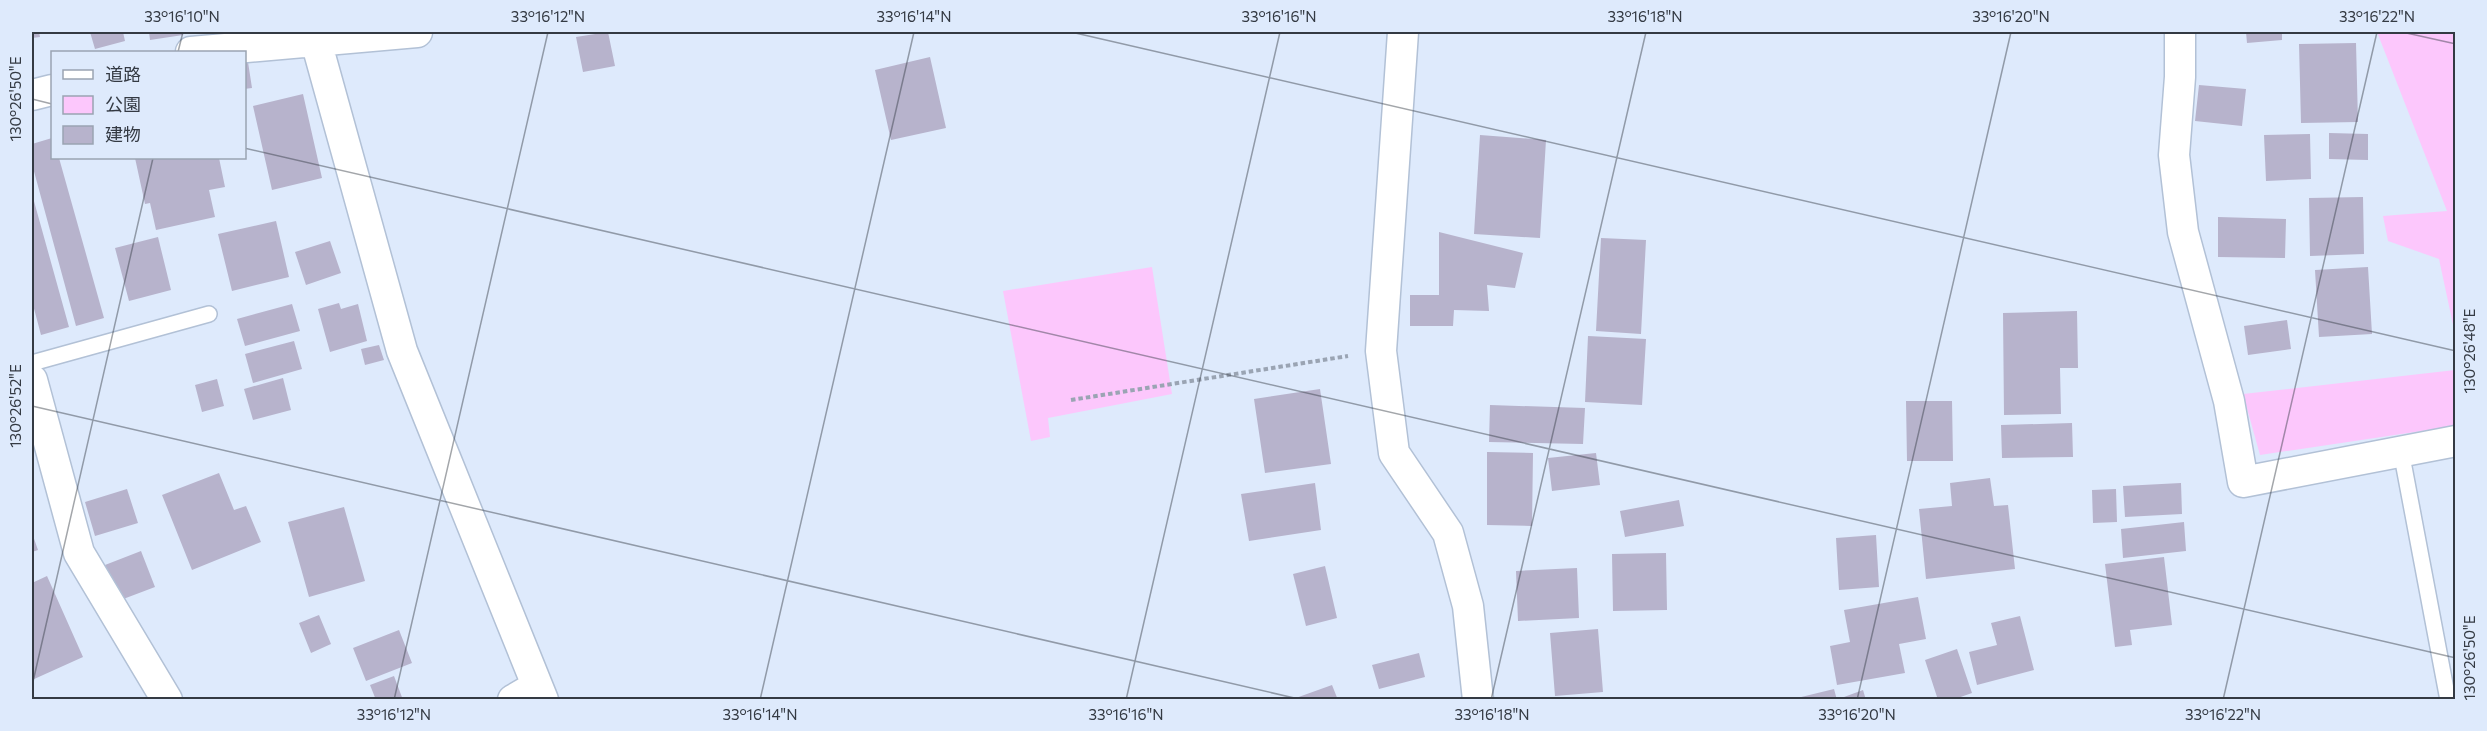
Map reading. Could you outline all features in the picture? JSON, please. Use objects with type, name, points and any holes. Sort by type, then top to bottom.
[{"type":"street","points":[[194,45],[316,41],[417,32]]},
{"type":"street","points":[[1403,32],[1381,351],[1394,453],[1448,533],[1468,606],[1478,699]]},
{"type":"street","points":[[2180,32],[2180,77],[2174,154],[2183,232],[2229,401],[2243,482],[2456,441]]},
{"type":"street","points":[[316,41],[402,351],[531,695]]},
{"type":"street","points":[[32,95],[51,90]]},
{"type":"street","points":[[32,380],[79,553],[166,699]]},
{"type":"lane","points":[[32,363],[209,314]]},
{"type":"lane","points":[[2401,451],[2448,699]]},
{"type":"path","points":[[1071,400],[1381,351]]},
{"type":"green space","points":[[2377,32],[2455,32],[2455,334],[2439,259],[2388,241],[2383,216],[2447,211]]},
{"type":"green space","points":[[1152,267],[1172,394],[1048,418],[1050,437],[1031,441],[1003,291]]},
{"type":"green space","points":[[2455,370],[2455,426],[2260,455],[2243,394]]},
{"type":"building","points":[[32,32],[39,32],[40,37],[32,38]]},
{"type":"building","points":[[90,32],[123,32],[125,41],[95,49]]},
{"type":"building","points":[[149,32],[182,32],[183,35],[150,40]]},
{"type":"building","points":[[608,32],[615,66],[583,72],[576,37]]},
{"type":"building","points":[[2246,32],[2282,32],[2282,40],[2247,43]]},
{"type":"building","points":[[2356,43],[2358,122],[2301,123],[2299,44]]},
{"type":"building","points":[[930,57],[946,128],[891,140],[875,70]]},
{"type":"building","points":[[246,62],[248,62],[252,88],[246,89]]},
{"type":"building","points":[[2199,85],[2246,89],[2242,126],[2195,121]]},
{"type":"building","points":[[303,94],[322,178],[272,190],[253,106]]},
{"type":"building","points":[[2329,133],[2368,134],[2368,160],[2329,159]]},
{"type":"building","points":[[2310,134],[2311,179],[2266,181],[2264,135]]},
{"type":"building","points":[[1480,135],[1546,140],[1540,238],[1474,234]]},
{"type":"building","points":[[51,138],[51,159],[59,159],[104,318],[76,326],[32,164],[32,144]]},
{"type":"building","points":[[135,159],[219,159],[225,187],[209,190],[215,217],[156,230],[150,203],[145,204]]},
{"type":"building","points":[[32,194],[69,327],[41,335],[32,301]]},
{"type":"building","points":[[2363,197],[2364,254],[2310,256],[2309,198]]},
{"type":"building","points":[[2218,217],[2286,219],[2285,258],[2218,257]]},
{"type":"building","points":[[276,221],[289,277],[232,291],[218,234]]},
{"type":"building","points":[[1439,232],[1523,253],[1515,288],[1487,285],[1489,311],[1454,310],[1453,326],[1410,326],[1410,295],[1439,295]]},
{"type":"building","points":[[158,237],[171,290],[129,301],[115,248]]},
{"type":"building","points":[[1601,238],[1646,240],[1641,334],[1596,331]]},
{"type":"building","points":[[330,241],[341,273],[306,285],[295,252]]},
{"type":"building","points":[[2368,267],[2372,334],[2319,337],[2315,270]]},
{"type":"building","points":[[339,303],[341,309],[358,304],[367,341],[330,352],[318,309]]},
{"type":"building","points":[[292,304],[300,331],[245,346],[237,319]]},
{"type":"building","points":[[2077,311],[2078,368],[2060,368],[2061,414],[2004,415],[2003,313]]},
{"type":"building","points":[[2287,320],[2291,349],[2248,355],[2244,326]]},
{"type":"building","points":[[1588,336],[1646,339],[1642,405],[1585,402]]},
{"type":"building","points":[[294,341],[302,369],[253,383],[245,354]]},
{"type":"building","points":[[379,345],[384,360],[365,365],[361,349]]},
{"type":"building","points":[[283,378],[291,410],[253,420],[244,389]]},
{"type":"building","points":[[217,379],[224,406],[202,412],[195,385]]},
{"type":"building","points":[[1320,389],[1331,464],[1265,473],[1254,399]]},
{"type":"building","points":[[1906,401],[1952,401],[1953,461],[1907,461]]},
{"type":"building","points":[[1490,405],[1585,408],[1583,444],[1489,442]]},
{"type":"building","points":[[2072,423],[2073,457],[2002,458],[2001,425]]},
{"type":"building","points":[[1487,452],[1533,453],[1532,526],[1487,525]]},
{"type":"building","points":[[1596,453],[1600,485],[1552,491],[1548,458]]},
{"type":"building","points":[[219,473],[234,510],[246,506],[261,542],[192,570],[162,495]]},
{"type":"building","points":[[1990,478],[1994,506],[2008,505],[2015,569],[1926,579],[1919,509],[1952,506],[1950,483]]},
{"type":"building","points":[[1315,483],[1321,530],[1249,541],[1241,494]]},
{"type":"building","points":[[2181,483],[2182,514],[2125,517],[2123,486]]},
{"type":"building","points":[[127,489],[138,523],[95,536],[85,502]]},
{"type":"building","points":[[2116,489],[2117,522],[2093,523],[2092,490]]},
{"type":"building","points":[[1679,500],[1684,526],[1625,537],[1620,511]]},
{"type":"building","points":[[344,507],[365,581],[309,597],[288,522]]},
{"type":"building","points":[[2184,522],[2186,551],[2123,558],[2121,529]]},
{"type":"building","points":[[32,533],[38,550],[32,552]]},
{"type":"building","points":[[1876,535],[1879,587],[1839,590],[1836,538]]},
{"type":"building","points":[[141,551],[155,587],[118,601],[105,565]]},
{"type":"building","points":[[1666,553],[1667,610],[1613,611],[1612,554]]},
{"type":"building","points":[[2164,557],[2172,625],[2130,630],[2132,645],[2115,647],[2105,564]]},
{"type":"building","points":[[1325,566],[1337,618],[1306,626],[1293,574]]},
{"type":"building","points":[[1577,568],[1579,618],[1518,621],[1516,571]]},
{"type":"building","points":[[47,576],[83,657],[32,680],[32,583]]},
{"type":"building","points":[[1918,597],[1926,639],[1899,644],[1905,673],[1837,685],[1830,646],[1850,642],[1844,610]]},
{"type":"building","points":[[319,615],[331,644],[311,653],[299,623]]},
{"type":"building","points":[[2020,616],[2034,670],[1977,685],[1969,652],[1997,645],[1991,623]]},
{"type":"building","points":[[1598,629],[1603,692],[1555,696],[1550,633]]},
{"type":"building","points":[[399,630],[412,663],[366,681],[353,648]]},
{"type":"building","points":[[1957,649],[1972,693],[1952,700],[1938,700],[1925,660]]},
{"type":"building","points":[[1419,653],[1425,677],[1379,689],[1372,665]]},
{"type":"building","points":[[394,676],[403,700],[376,700],[370,685]]},
{"type":"building","points":[[1332,685],[1338,700],[1293,700],[1293,699]]},
{"type":"building","points":[[1834,689],[1837,700],[1793,700],[1793,699]]},
{"type":"building","points":[[1863,690],[1866,700],[1845,700],[1844,697]]}]
